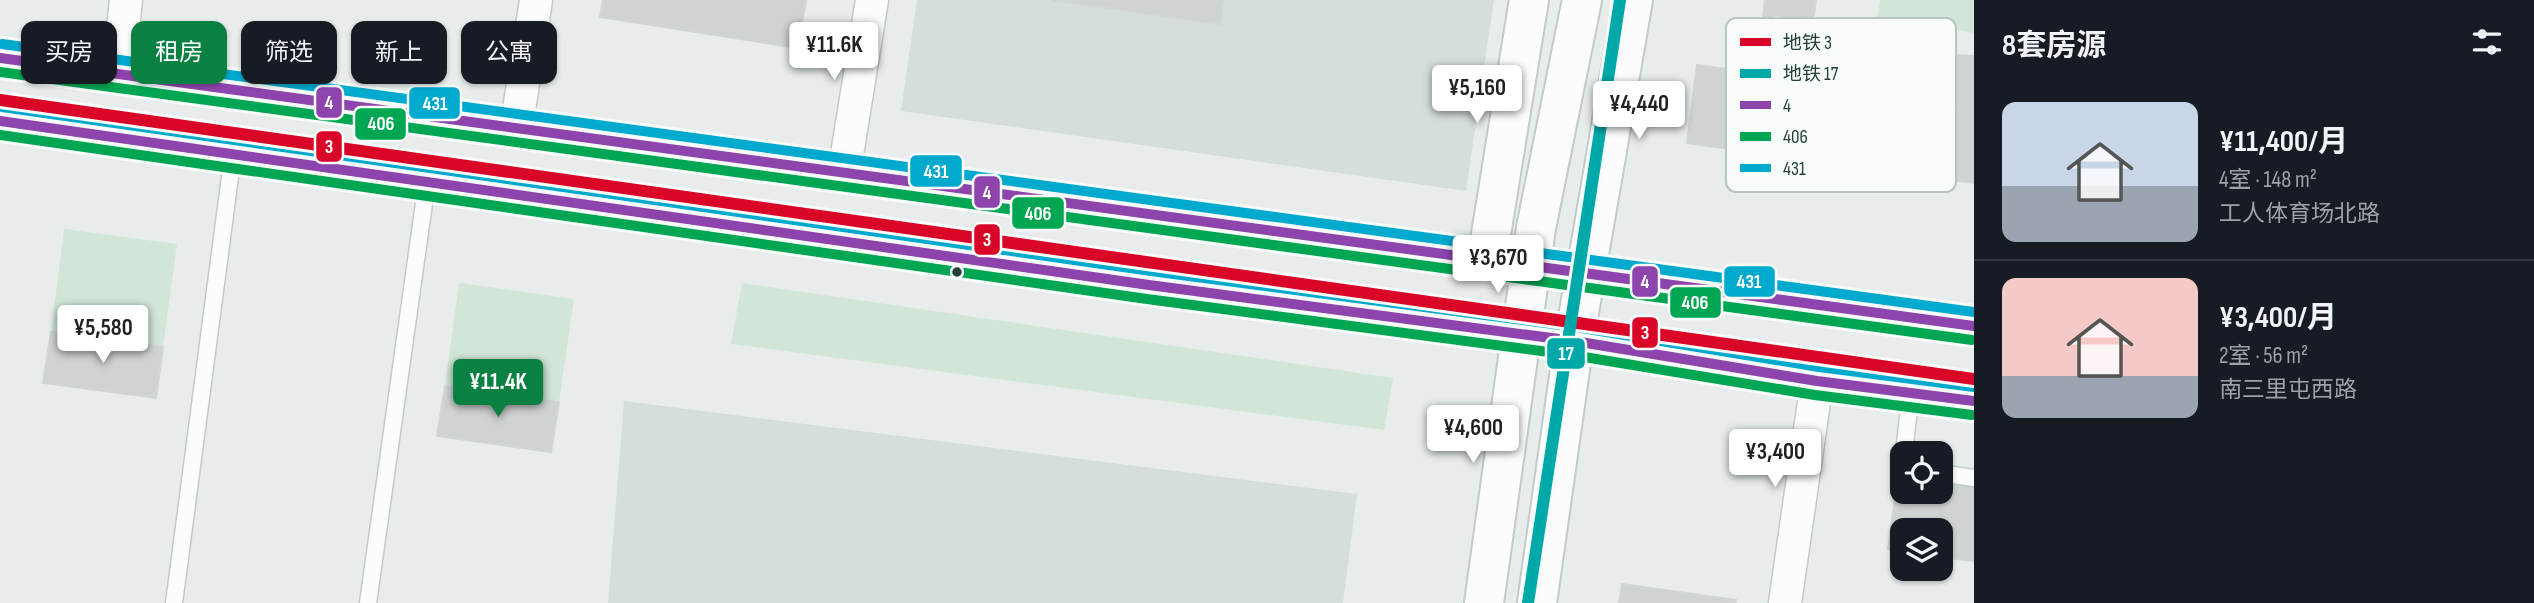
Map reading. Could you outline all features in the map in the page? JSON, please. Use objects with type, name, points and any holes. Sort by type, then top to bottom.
[{"type":"main road","points":[[1488,259],[1529,0]]},
{"type":"main road","points":[[1483,603],[1532,265],[1555,126],[1582,0]]},
{"type":"main road","points":[[1537,603],[1574,341],[1633,0]]},
{"type":"main road","points":[[0,58],[1974,326]]},
{"type":"main road","points":[[0,121],[1149,285],[1574,341],[1817,382],[1974,401]]},
{"type":"street","points":[[121,47],[126,0]]},
{"type":"street","points":[[516,129],[536,0]]},
{"type":"street","points":[[844,173],[872,0]]},
{"type":"street","points":[[1785,603],[1817,382]]},
{"type":"lane","points":[[174,603],[233,154]]},
{"type":"lane","points":[[368,603],[428,180]]},
{"type":"lane","points":[[1905,441],[1911,393]]},
{"type":"lane","points":[[1953,475],[1974,478]]},
{"type":"shaded area","points":[[917,0],[1494,0],[1466,191],[901,111]]},
{"type":"shaded area","points":[[624,401],[1357,494],[1343,603],[608,603]]},
{"type":"green space","points":[[1880,0],[1974,0],[1974,33],[1956,30],[1956,18],[1877,18]]},
{"type":"green space","points":[[64,229],[177,244],[163,347],[51,332]]},
{"type":"green space","points":[[459,283],[574,299],[559,402],[445,386]]},
{"type":"green space","points":[[742,283],[1393,378],[1384,430],[731,344]]},
{"type":"building","points":[[603,0],[806,0],[798,48],[600,17]]},
{"type":"building","points":[[1052,0],[1223,0],[1220,24]]},
{"type":"building","points":[[1765,0],[1816,0],[1813,18],[1774,15],[1774,18],[1763,18]]},
{"type":"building","points":[[1956,55],[1974,56],[1974,108],[1956,106]]},
{"type":"building","points":[[1697,65],[1726,69],[1726,149],[1687,143]]},
{"type":"building","points":[[1956,106],[1974,108],[1974,183],[1956,181]]},
{"type":"building","points":[[51,332],[163,347],[156,398],[43,383]]},
{"type":"building","points":[[445,386],[559,402],[551,452],[437,436]]},
{"type":"building","points":[[1953,483],[1974,486],[1974,561],[1953,558],[1953,518],[1892,518],[1894,504],[1953,504]]},
{"type":"building","points":[[1622,584],[1736,600],[1735,603],[1619,603]]},
{"type":"metro line","name":"17","points":[[1528,603],[1620,0]]},
{"type":"metro line","name":"3","points":[[0,100],[1974,379]]},
{"type":"transit line","name":"431","points":[[2,44],[1974,312]]},
{"type":"transit line","name":"4","points":[[0,58],[1974,326]]},
{"type":"transit line","name":"406","points":[[0,72],[1972,340]]},
{"type":"transit line","name":"431","points":[[2,107],[1151,271],[1576,327],[1819,367],[1974,387]]},
{"type":"transit line","name":"4","points":[[0,121],[1149,285],[1574,341],[1817,381],[1974,401]]},
{"type":"transit line","name":"406","points":[[0,135],[1147,299],[1572,355],[1815,395],[1972,415]]}]
